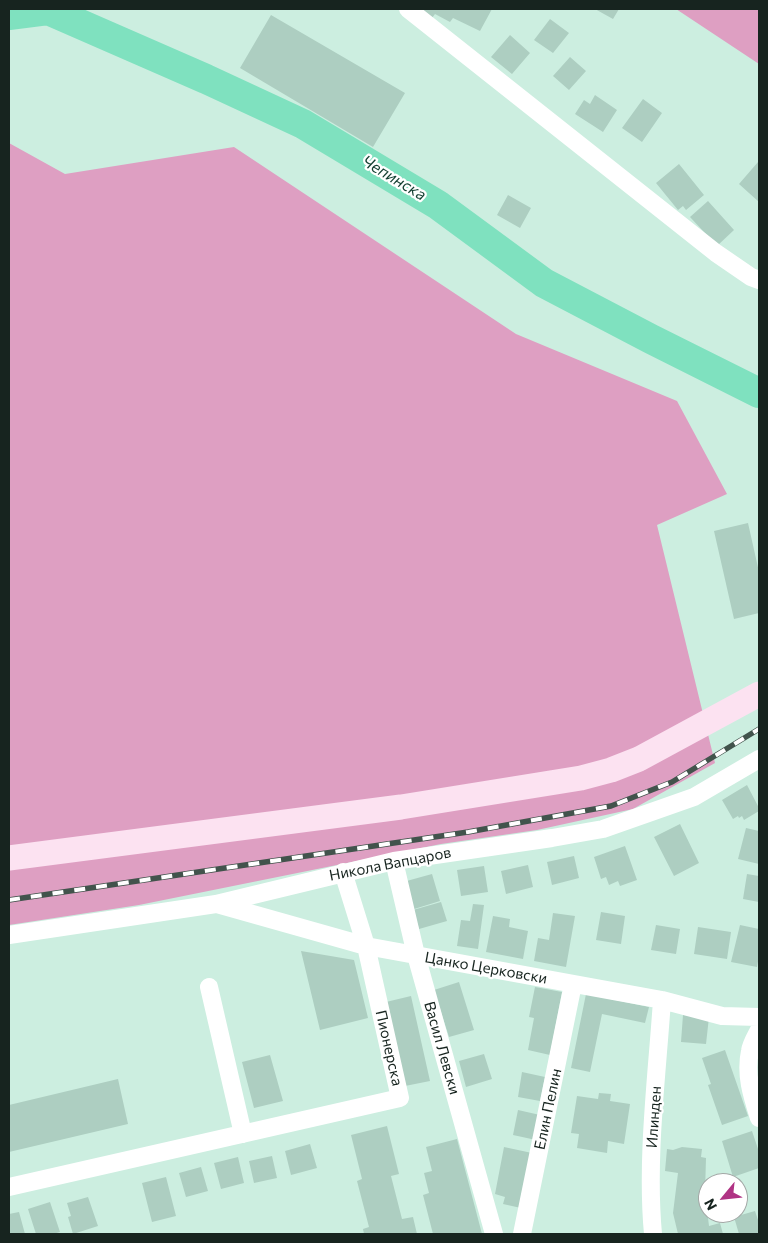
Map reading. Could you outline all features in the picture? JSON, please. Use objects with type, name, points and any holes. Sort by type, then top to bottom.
[{"type":"street","points":[[408,9],[716,253],[751,277],[759,280]]},
{"type":"street","points":[[9,858],[401,807],[581,778],[611,770],[639,759],[759,694]]},
{"type":"street","name":"Никола Вапцаров","points":[[9,935],[216,904],[342,872],[394,861],[603,830],[694,797],[759,759]]},
{"type":"street","name":"Васил Левски","points":[[394,861],[416,955],[494,1234]]},
{"type":"street","name":"Пионерска","points":[[9,1187],[400,1098],[366,946],[342,872]]},
{"type":"street","name":"Цанко Церковски","points":[[216,904],[366,946],[662,1000],[722,1016],[759,1017]]},
{"type":"street","name":"Елин Пелин","points":[[522,1234],[573,984]]},
{"type":"street","points":[[209,987],[243,1134]]},
{"type":"street","name":"Илинден","points":[[654,1234],[650,1203],[662,1000]]},
{"type":"street","points":[[759,1030],[750,1050],[748,1070],[750,1091],[759,1118]]},
{"type":"shaded area","points":[[676,9],[759,9],[759,64]]},
{"type":"shaded area","points":[[9,143],[65,174],[234,147],[516,334],[677,401],[727,494],[657,525],[715,763],[633,809],[537,830],[441,844],[139,905],[9,925]]},
{"type":"building","points":[[420,9],[492,9],[480,31],[453,18],[450,22],[435,14],[432,18]]},
{"type":"building","points":[[595,9],[619,9],[613,19]]},
{"type":"building","points":[[271,15],[405,93],[373,147],[240,68]]},
{"type":"building","points":[[550,19],[569,33],[553,53],[534,40]]},
{"type":"building","points":[[510,35],[530,53],[512,74],[491,57]]},
{"type":"building","points":[[570,57],[586,71],[569,90],[553,76]]},
{"type":"building","points":[[595,95],[617,110],[603,132],[575,114],[584,100],[590,104]]},
{"type":"building","points":[[643,99],[662,113],[642,142],[622,128]]},
{"type":"building","points":[[759,163],[759,202],[739,184]]},
{"type":"building","points":[[679,164],[704,195],[686,210],[683,206],[678,210],[656,183]]},
{"type":"building","points":[[508,195],[531,208],[520,228],[497,215]]},
{"type":"building","points":[[708,201],[734,230],[717,246],[690,217]]},
{"type":"building","points":[[748,523],[759,572],[759,613],[734,619],[714,531]]},
{"type":"building","points":[[747,785],[759,811],[744,820],[742,816],[733,819],[722,800]]},
{"type":"building","points":[[680,824],[699,863],[674,876],[654,837]]},
{"type":"building","points":[[746,828],[759,831],[759,864],[738,859]]},
{"type":"building","points":[[625,846],[637,880],[620,886],[618,881],[609,885],[606,877],[601,879],[594,857]]},
{"type":"building","points":[[574,856],[579,878],[552,885],[547,862]]},
{"type":"building","points":[[528,865],[533,887],[506,894],[501,871]]},
{"type":"building","points":[[484,866],[488,892],[461,896],[457,870]]},
{"type":"building","points":[[432,874],[440,901],[411,910],[403,882]]},
{"type":"building","points":[[747,874],[759,876],[759,902],[743,899]]},
{"type":"building","points":[[441,902],[447,921],[419,929],[413,910]]},
{"type":"building","points":[[473,904],[484,905],[478,949],[457,946],[461,920],[470,921]]},
{"type":"building","points":[[601,912],[625,916],[621,944],[596,940]]},
{"type":"building","points":[[553,913],[575,916],[566,967],[534,961],[538,938],[549,940]]},
{"type":"building","points":[[493,916],[510,919],[509,927],[528,931],[523,959],[486,952]]},
{"type":"building","points":[[656,925],[680,929],[676,954],[651,950]]},
{"type":"building","points":[[740,925],[759,929],[757,967],[731,962]]},
{"type":"building","points":[[698,927],[731,932],[727,959],[694,954]]},
{"type":"building","points":[[301,951],[354,960],[368,1018],[320,1030]]},
{"type":"building","points":[[459,982],[474,1030],[449,1037],[434,990]]},
{"type":"building","points":[[535,987],[562,992],[550,1055],[528,1050],[534,1018],[529,1017]]},
{"type":"building","points":[[586,994],[649,1007],[645,1023],[602,1014],[590,1072],[571,1068]]},
{"type":"building","points":[[411,996],[430,1081],[405,1086],[386,1002]]},
{"type":"building","points":[[683,1015],[709,1017],[706,1044],[681,1042]]},
{"type":"building","points":[[725,1050],[748,1116],[722,1125],[708,1085],[711,1084],[702,1058]]},
{"type":"building","points":[[484,1054],[492,1079],[466,1087],[459,1061]]},
{"type":"building","points":[[270,1055],[283,1101],[254,1108],[242,1062]]},
{"type":"building","points":[[522,1072],[545,1077],[540,1101],[518,1097]]},
{"type":"building","points":[[118,1079],[128,1124],[9,1152],[9,1105]]},
{"type":"building","points":[[599,1093],[611,1094],[610,1101],[630,1104],[624,1144],[608,1141],[607,1153],[577,1148],[579,1134],[571,1133],[577,1096],[598,1099]]},
{"type":"building","points":[[518,1110],[540,1115],[536,1140],[513,1135]]},
{"type":"building","points":[[387,1126],[399,1174],[391,1176],[402,1219],[413,1217],[417,1234],[364,1234],[363,1229],[369,1227],[357,1181],[362,1179],[351,1135]]},
{"type":"building","points":[[752,1131],[759,1152],[759,1168],[745,1173],[732,1173],[722,1141]]},
{"type":"building","points":[[457,1139],[482,1234],[433,1234],[423,1195],[429,1193],[424,1173],[432,1171],[426,1147]]},
{"type":"building","points":[[310,1144],[317,1168],[291,1175],[285,1151]]},
{"type":"building","points":[[504,1147],[532,1153],[521,1208],[503,1204],[505,1197],[495,1194]]},
{"type":"building","points":[[682,1147],[702,1149],[701,1157],[706,1158],[706,1173],[698,1173],[698,1223],[709,1223],[709,1226],[720,1223],[723,1234],[678,1234],[673,1213],[678,1173],[665,1171],[667,1149],[673,1150]]},
{"type":"building","points":[[272,1156],[277,1178],[254,1183],[249,1161]]},
{"type":"building","points":[[238,1157],[244,1183],[221,1189],[214,1163]]},
{"type":"building","points":[[201,1167],[208,1191],[186,1197],[179,1173]]},
{"type":"building","points":[[166,1177],[176,1216],[152,1222],[142,1183]]},
{"type":"building","points":[[88,1197],[98,1226],[73,1234],[68,1217],[71,1216],[67,1203]]},
{"type":"building","points":[[50,1202],[60,1232],[36,1234],[28,1209]]},
{"type":"building","points":[[755,1211],[759,1219],[759,1234],[739,1234],[736,1223],[748,1223],[748,1213]]},
{"type":"building","points":[[19,1212],[25,1234],[9,1234],[9,1214]]},
{"type":"waterway","name":"Чепинска","points":[[9,15],[48,10],[303,124],[438,205],[544,283],[759,393]]},
{"type":"railway","points":[[9,900],[468,832],[611,806],[672,782],[759,729]]}]
